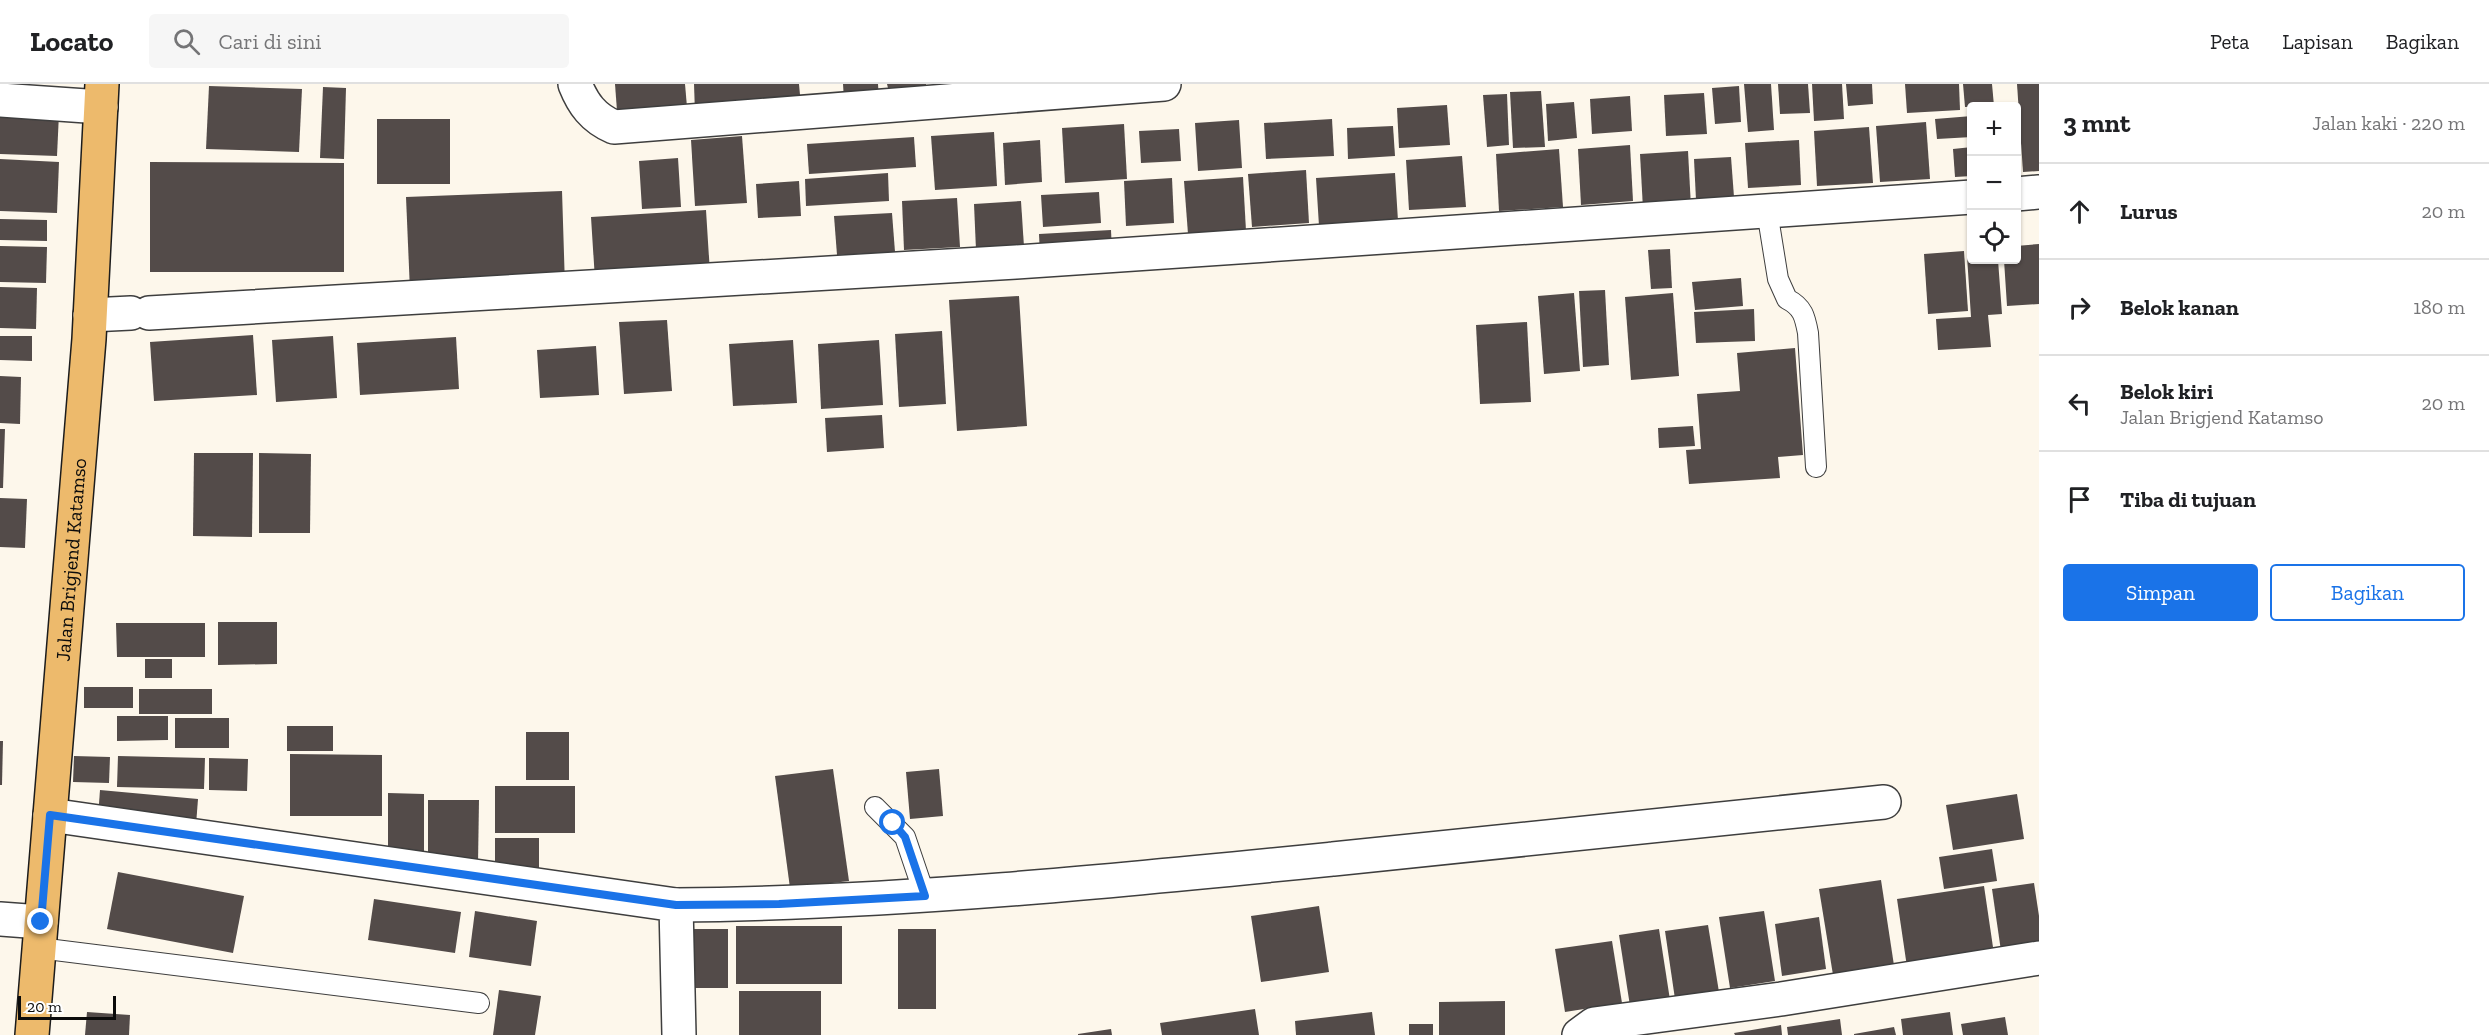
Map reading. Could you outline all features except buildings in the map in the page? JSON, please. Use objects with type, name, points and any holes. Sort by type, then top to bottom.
[{"type":"main road","name":"Jalan Brigjend Katamso","points":[[32,1035],[90,315],[101,95]]},
{"type":"street","points":[[575,84],[586,106],[595,117],[614,127],[1164,84]]},
{"type":"street","points":[[0,100],[101,95]]},
{"type":"street","points":[[2021,194],[2039,192]]},
{"type":"street","points":[[90,315],[1028,261],[1967,197]]},
{"type":"street","points":[[50,815],[676,905],[779,904],[925,896],[1131,880],[1884,802]]},
{"type":"street","points":[[676,905],[679,1035]]},
{"type":"street","points":[[0,919],[40,935]]},
{"type":"street","points":[[1580,1035],[1594,1024],[1781,999],[2039,958]]},
{"type":"lane","points":[[1767,211],[1779,279],[1787,299],[1797,304],[1804,314],[1808,333],[1816,467]]},
{"type":"lane","points":[[874,807],[905,837],[925,896]]},
{"type":"lane","points":[[40,935],[479,1003]]},
{"type":"route","points":[[41,922],[50,815],[676,905],[779,904],[925,896],[905,837],[893,823]]}]
